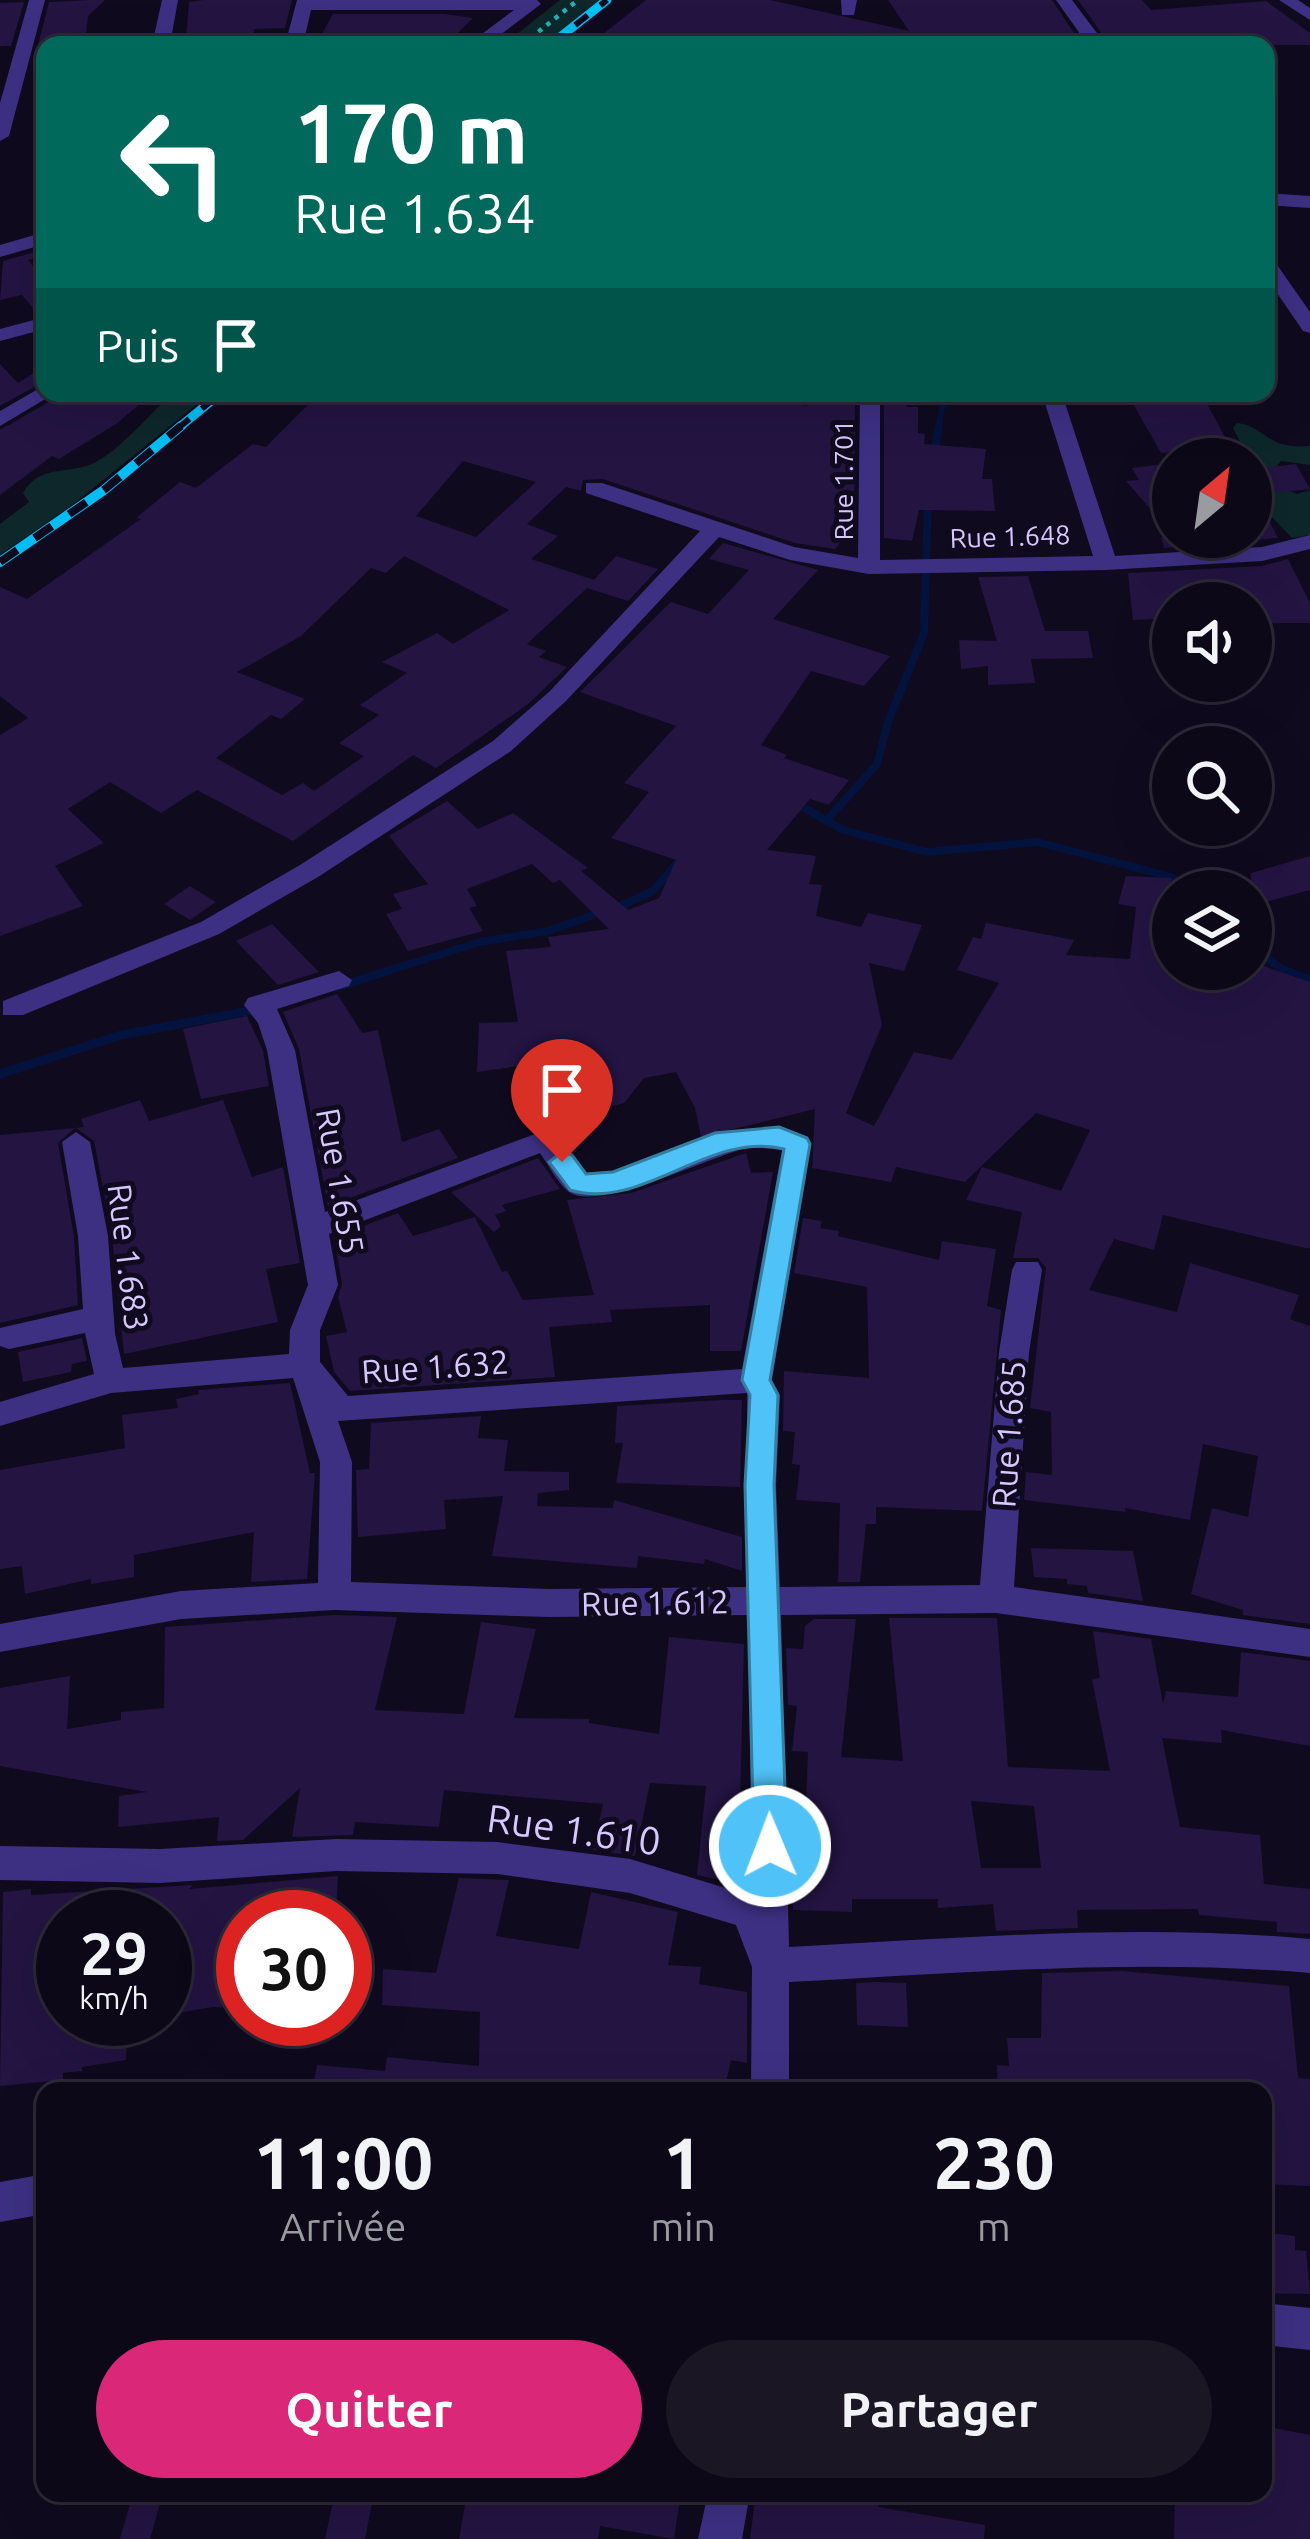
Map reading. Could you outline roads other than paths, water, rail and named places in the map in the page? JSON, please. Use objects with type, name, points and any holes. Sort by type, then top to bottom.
[{"type":"street","points":[[0,135],[37,0]]},
{"type":"street","points":[[163,36],[170,0]]},
{"type":"street","points":[[1064,0],[1090,36]]},
{"type":"street","points":[[296,36],[305,2],[535,2]]},
{"type":"street","points":[[488,36],[535,2]]},
{"type":"street","points":[[1275,200],[1310,202]]},
{"type":"street","points":[[0,250],[36,240]]},
{"type":"street","points":[[1275,276],[1310,327]]},
{"type":"street","points":[[0,335],[36,325]]},
{"type":"street","points":[[0,420],[36,397]]},
{"type":"street","name":"Rue 1.701","points":[[869,402],[865,443],[872,501],[869,567]]},
{"type":"street","points":[[1055,402],[1106,563]]},
{"type":"street","name":"Rue 1.648","points":[[594,488],[790,553],[869,567],[1106,563],[1262,554],[1310,542]]},
{"type":"street","points":[[13,1008],[210,928],[309,872],[502,746],[558,696],[715,527]]},
{"type":"street","name":"Rue 1.655","points":[[334,1596],[336,1462],[304,1365],[305,1330],[322,1285],[281,1050],[272,1020],[258,1005],[339,980]]},
{"type":"street","points":[[314,1228],[546,1140],[579,1184],[615,1182],[715,1143],[779,1137],[797,1144],[756,1380],[764,1395],[760,1485],[770,2082]]},
{"type":"street","name":"Rue 1.683","points":[[76,1142],[93,1236],[98,1318],[111,1382]]},
{"type":"street","name":"Rue 1.685","points":[[996,1599],[1014,1352],[1027,1270]]},
{"type":"street","points":[[9,1337],[98,1318]]},
{"type":"street","points":[[0,1414],[111,1382],[304,1365]]},
{"type":"street","name":"Rue 1.632","points":[[304,1365],[341,1409],[414,1400],[756,1380]]},
{"type":"street","name":"Rue 1.612","points":[[0,1638],[181,1605],[334,1596],[549,1604],[996,1599],[1310,1643]]},
{"type":"street","name":"Rue 1.610","points":[[0,1863],[160,1866],[336,1855],[497,1858],[630,1876],[750,1912],[770,1966]]},
{"type":"street","points":[[770,1966],[1021,1952],[1255,1951],[1310,1956]]},
{"type":"street","points":[[0,2202],[36,2196]]},
{"type":"street","points":[[1272,2325],[1310,2329]]},
{"type":"street","points":[[720,2539],[727,2502]]},
{"type":"waterway","points":[[938,429],[943,402]]},
{"type":"waterway","points":[[934,454],[939,426]]},
{"type":"waterway","points":[[826,821],[877,764],[888,722],[924,633],[928,500]]},
{"type":"waterway","points":[[792,801],[826,821]]},
{"type":"waterway","points":[[826,821],[843,830],[927,852],[1037,842],[1152,872]]},
{"type":"waterway","points":[[381,973],[480,942],[548,931],[627,903],[653,891],[678,862]]},
{"type":"waterway","points":[[1272,962],[1288,973]]},
{"type":"waterway","points":[[340,986],[391,970]]},
{"type":"waterway","points":[[1284,970],[1310,980]]},
{"type":"waterway","points":[[0,1074],[121,1035],[260,1009]]},
{"type":"railway","points":[[561,36],[607,0]]},
{"type":"railway","points":[[177,429],[210,402]]},
{"type":"railway","points":[[0,562],[104,490],[181,426]]}]
